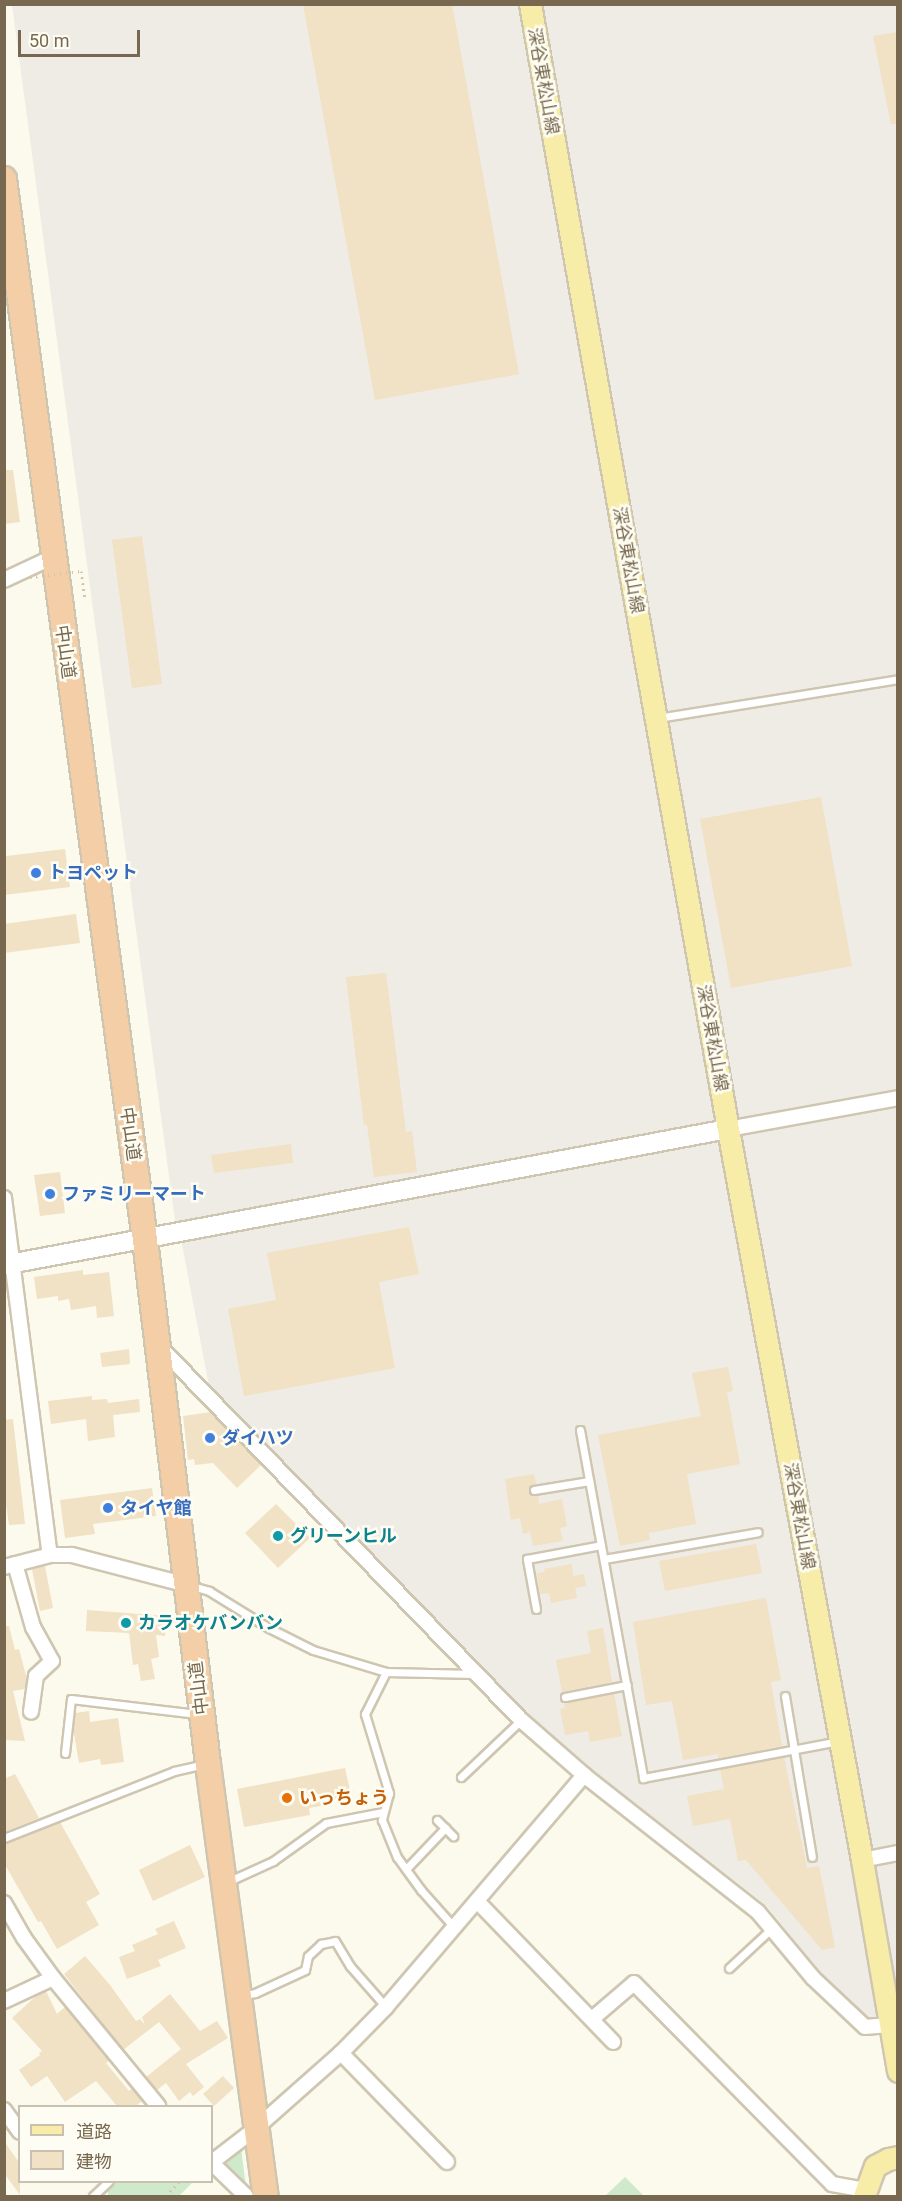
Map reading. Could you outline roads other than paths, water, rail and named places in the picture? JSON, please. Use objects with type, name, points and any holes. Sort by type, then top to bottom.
[{"type":"highway","name":"中山道","points":[[4,179],[145,1240],[208,1764],[255,2129],[266,2196]]},
{"type":"main road","name":"深谷東松山線","points":[[530,4],[728,1129],[862,1860],[896,2062]]},
{"type":"main road","points":[[865,2193],[875,2166],[888,2158],[897,2157]]},
{"type":"street","points":[[4,580],[53,557]]},
{"type":"street","points":[[9,1264],[897,1098]]},
{"type":"street","points":[[4,1198],[9,1264],[50,1556]]},
{"type":"street","points":[[158,1344],[522,1720],[584,1775],[758,1912],[813,1978],[865,2027],[889,2025]]},
{"type":"street","points":[[31,1712],[36,1676],[52,1661],[33,1627],[10,1566],[50,1556],[72,1554],[187,1585]]},
{"type":"street","points":[[213,2162],[341,2054],[386,2007],[584,1775]]},
{"type":"street","points":[[862,1860],[897,1854]]},
{"type":"street","points":[[477,1901],[614,2042]]},
{"type":"street","points":[[4,1903],[24,1938],[53,1978],[157,2105]]},
{"type":"street","points":[[4,2001],[53,1978]]},
{"type":"street","points":[[592,2019],[634,1983],[832,2184],[865,2193]]},
{"type":"street","points":[[341,2054],[447,2162]]},
{"type":"street","points":[[4,2110],[18,2129]]},
{"type":"street","points":[[213,2164],[246,2196]]},
{"type":"lane","points":[[656,718],[897,679]]},
{"type":"lane","points":[[580,1430],[643,1778],[840,1741]]},
{"type":"lane","points":[[534,1490],[589,1480]]},
{"type":"lane","points":[[604,1559],[758,1532]]},
{"type":"lane","points":[[536,1609],[527,1559],[601,1545]]},
{"type":"lane","points":[[187,1585],[209,1591],[269,1628],[313,1650],[386,1672],[475,1674]]},
{"type":"lane","points":[[386,1672],[365,1714],[389,1793],[382,1820],[397,1857],[454,1927]]},
{"type":"lane","points":[[565,1697],[627,1685]]},
{"type":"lane","points":[[786,1696],[812,1857]]},
{"type":"lane","points":[[65,1753],[71,1699],[203,1714]]},
{"type":"lane","points":[[461,1777],[522,1720]]},
{"type":"lane","points":[[4,1838],[174,1771],[208,1764]]},
{"type":"lane","points":[[225,1883],[273,1862],[326,1823],[383,1812]]},
{"type":"lane","points":[[437,1820],[453,1836]]},
{"type":"lane","points":[[406,1869],[445,1828]]},
{"type":"lane","points":[[729,1968],[772,1928]]},
{"type":"lane","points":[[239,1996],[255,1994],[305,1970],[308,1956],[321,1944],[335,1941],[350,1966],[386,2007]]},
{"type":"lane","points":[[93,2196],[106,2183]]},
{"type":"place","name":"トヨペット","points":[[36,873]]},
{"type":"place","name":"ファミリーマート","points":[[50,1194]]},
{"type":"place","name":"ダイハツ","points":[[210,1438]]},
{"type":"place","name":"タイヤ館","points":[[108,1508]]},
{"type":"place","name":"グリーンヒル","points":[[278,1536]]},
{"type":"place","name":"カラオケバンバン","points":[[126,1623]]},
{"type":"place","name":"いっちょう","points":[[287,1798]]}]
